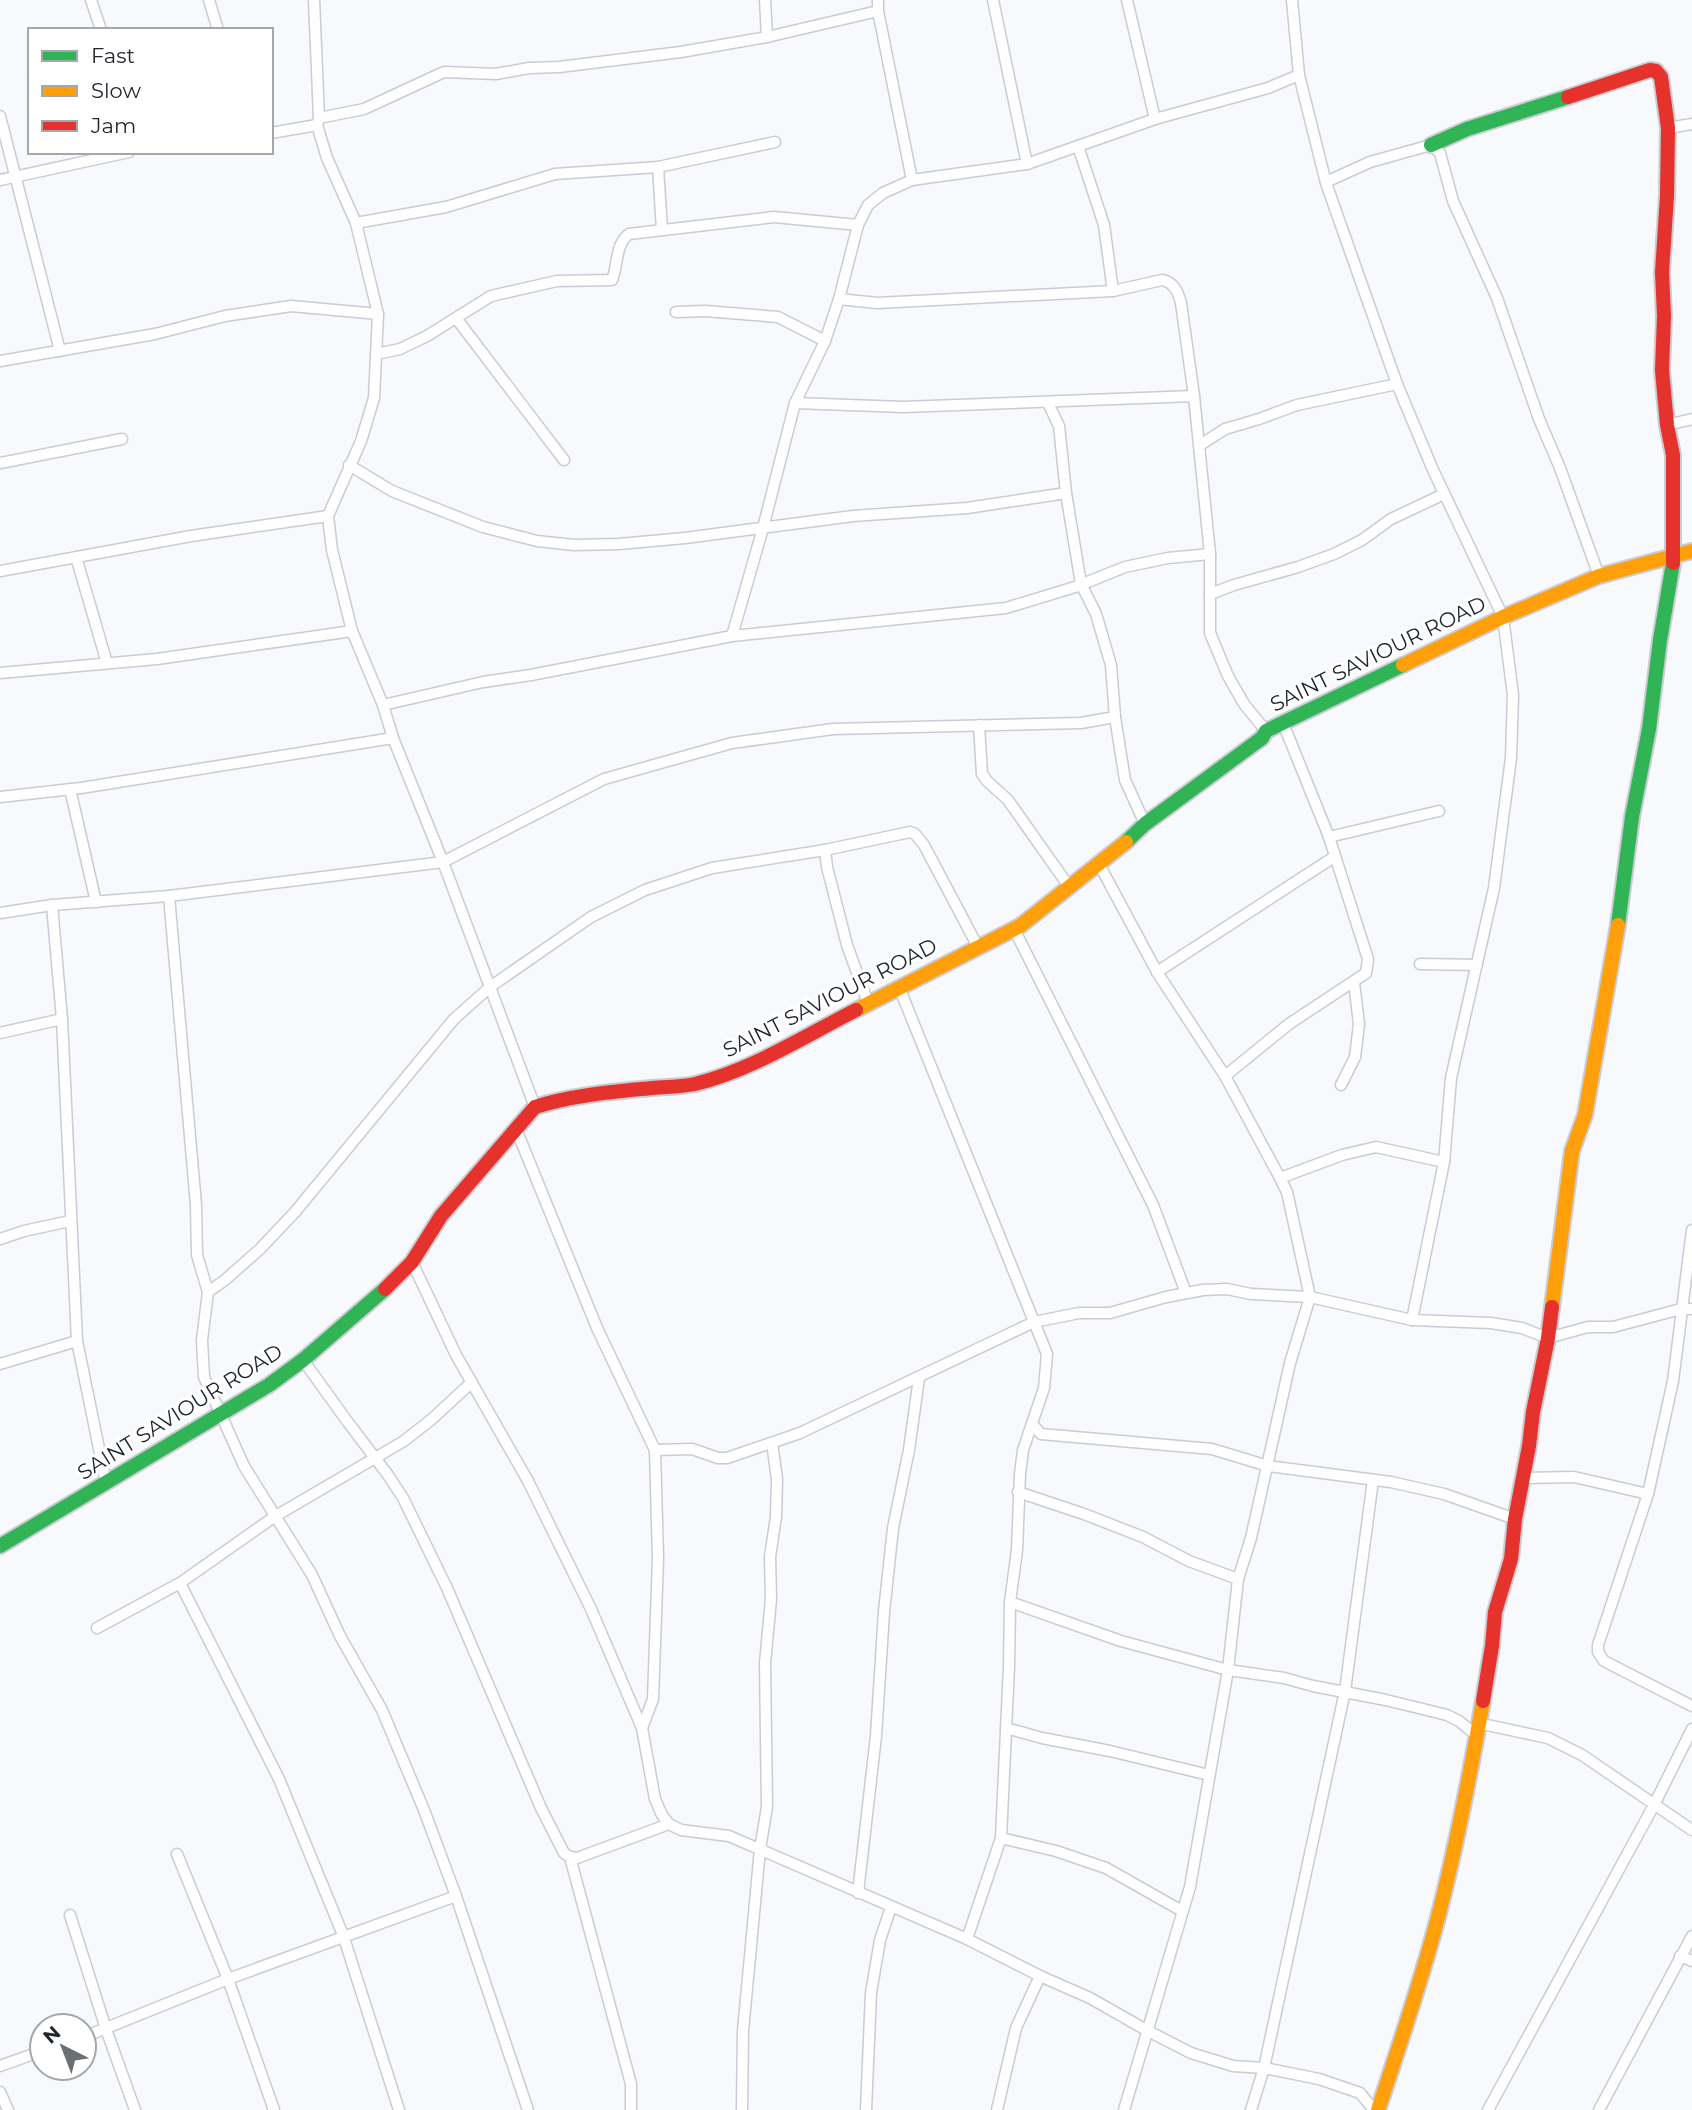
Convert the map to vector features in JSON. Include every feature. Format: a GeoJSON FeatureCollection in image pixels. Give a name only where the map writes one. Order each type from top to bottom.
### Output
{"type":"FeatureCollection","features":[{"type":"Feature","properties":{"kind":"street"},"geometry":{"type":"LineString","coordinates":[[91,0],[100,28]]}},
{"type":"Feature","properties":{"kind":"street"},"geometry":{"type":"LineString","coordinates":[[209,0],[217,28]]}},
{"type":"Feature","properties":{"kind":"street"},"geometry":{"type":"LineString","coordinates":[[314,0],[318,121],[327,158],[356,223],[378,314],[374,398],[361,441],[328,516],[332,550],[352,631],[383,705],[393,738],[536,1107]]}},
{"type":"Feature","properties":{"kind":"street"},"geometry":{"type":"LineString","coordinates":[[765,0],[767,37]]}},
{"type":"Feature","properties":{"kind":"street"},"geometry":{"type":"LineString","coordinates":[[993,0],[1027,164]]}},
{"type":"Feature","properties":{"kind":"street"},"geometry":{"type":"LineString","coordinates":[[1127,0],[1155,119]]}},
{"type":"Feature","properties":{"kind":"street"},"geometry":{"type":"LineString","coordinates":[[1292,0],[1299,75],[1326,182],[1397,384],[1444,494],[1503,617],[1513,695],[1511,758],[1494,888],[1451,1078],[1444,1162],[1412,1321]]}},
{"type":"Feature","properties":{"kind":"street"},"geometry":{"type":"LineString","coordinates":[[273,132],[364,109],[444,72],[496,74],[681,52],[767,37],[878,5],[912,180]]}},
{"type":"Feature","properties":{"kind":"street"},"geometry":{"type":"LineString","coordinates":[[412,1262],[456,1355],[534,1492],[592,1609],[642,1728],[655,1798],[669,1824],[681,1830],[729,1836],[967,1939],[1090,1998],[1191,2053],[1233,2066],[1264,2068],[1319,2079],[1360,2093],[1376,2110],[1415,1997],[1437,1920],[1470,1775],[1492,1646],[1495,1612],[1511,1559],[1515,1519],[1548,1338],[1572,1151],[1585,1115],[1621,909],[1632,817],[1649,729],[1674,556],[1673,455],[1667,425],[1662,370],[1662,272],[1668,128],[1661,77],[1656,71],[1650,70],[1467,129],[1431,145],[1370,162],[1326,182]]}},
{"type":"Feature","properties":{"kind":"street"},"geometry":{"type":"LineString","coordinates":[[732,636],[795,403],[825,341],[858,225],[868,205],[883,193],[912,180],[1027,164],[1155,119],[1268,88],[1299,75]]}},
{"type":"Feature","properties":{"kind":"street"},"geometry":{"type":"LineString","coordinates":[[0,116],[60,351]]}},
{"type":"Feature","properties":{"kind":"street"},"geometry":{"type":"LineString","coordinates":[[1668,128],[1692,124]]}},
{"type":"Feature","properties":{"kind":"street"},"geometry":{"type":"LineString","coordinates":[[356,223],[446,207],[555,174],[658,167],[775,142]]}},
{"type":"Feature","properties":{"kind":"street"},"geometry":{"type":"LineString","coordinates":[[1431,145],[1440,152],[1453,201],[1497,298],[1539,419],[1560,468],[1599,576]]}},
{"type":"Feature","properties":{"kind":"street"},"geometry":{"type":"LineString","coordinates":[[1078,146],[1104,225],[1113,291]]}},
{"type":"Feature","properties":{"kind":"street"},"geometry":{"type":"LineString","coordinates":[[0,180],[119,154]]}},
{"type":"Feature","properties":{"kind":"street"},"geometry":{"type":"LineString","coordinates":[[658,167],[662,230]]}},
{"type":"Feature","properties":{"kind":"street"},"geometry":{"type":"LineString","coordinates":[[376,354],[400,349],[427,336],[491,296],[558,281],[611,280],[626,235],[774,217],[858,225]]}},
{"type":"Feature","properties":{"kind":"street"},"geometry":{"type":"LineString","coordinates":[[839,299],[877,303],[1113,291],[1162,280],[1172,284],[1181,303],[1200,445],[1201,479],[1210,554],[1210,633],[1228,676],[1266,731]]}},
{"type":"Feature","properties":{"kind":"street"},"geometry":{"type":"LineString","coordinates":[[0,361],[155,334],[225,316],[291,306],[378,314]]}},
{"type":"Feature","properties":{"kind":"street"},"geometry":{"type":"LineString","coordinates":[[676,313],[705,311],[778,317],[825,341]]}},
{"type":"Feature","properties":{"kind":"street"},"geometry":{"type":"LineString","coordinates":[[456,318],[564,460]]}},
{"type":"Feature","properties":{"kind":"street"},"geometry":{"type":"LineString","coordinates":[[1200,445],[1224,429],[1297,405],[1397,384]]}},
{"type":"Feature","properties":{"kind":"street"},"geometry":{"type":"LineString","coordinates":[[795,403],[903,407],[1194,397]]}},
{"type":"Feature","properties":{"kind":"street"},"geometry":{"type":"LineString","coordinates":[[1048,402],[1059,426],[1066,493],[1081,584],[1096,614],[1111,665],[1115,717],[1125,780],[1145,824]]}},
{"type":"Feature","properties":{"kind":"street"},"geometry":{"type":"LineString","coordinates":[[1667,425],[1692,419]]}},
{"type":"Feature","properties":{"kind":"street"},"geometry":{"type":"LineString","coordinates":[[0,464],[122,439]]}},
{"type":"Feature","properties":{"kind":"street"},"geometry":{"type":"LineString","coordinates":[[349,465],[392,491],[483,527],[537,541],[574,545],[619,544],[853,516],[967,508],[1066,493]]}},
{"type":"Feature","properties":{"kind":"street"},"geometry":{"type":"LineString","coordinates":[[1210,594],[1334,554],[1362,540],[1391,519],[1444,494]]}},
{"type":"Feature","properties":{"kind":"street"},"geometry":{"type":"LineString","coordinates":[[0,571],[191,536],[328,516]]}},
{"type":"Feature","properties":{"kind":"street","name":"SAINT SAVIOUR ROAD"},"geometry":{"type":"LineString","coordinates":[[0,1546],[269,1385],[303,1360],[377,1297],[412,1262],[441,1216],[536,1107],[557,1100],[693,1084],[758,1060],[1014,929],[1070,888],[1145,824],[1262,738],[1266,731],[1503,617],[1599,576],[1692,551]]}},
{"type":"Feature","properties":{"kind":"street"},"geometry":{"type":"LineString","coordinates":[[383,705],[483,682],[732,636],[1006,608],[1125,567],[1168,558],[1210,554]]}},
{"type":"Feature","properties":{"kind":"street"},"geometry":{"type":"LineString","coordinates":[[76,557],[107,663]]}},
{"type":"Feature","properties":{"kind":"street"},"geometry":{"type":"LineString","coordinates":[[0,673],[157,659],[352,631]]}},
{"type":"Feature","properties":{"kind":"street"},"geometry":{"type":"LineString","coordinates":[[0,913],[52,905],[169,896],[443,862],[604,779],[732,743],[833,729],[1081,723],[1115,717]]}},
{"type":"Feature","properties":{"kind":"street"},"geometry":{"type":"LineString","coordinates":[[1225,1076],[1289,1024],[1366,973],[1368,959],[1329,837],[1283,723]]}},
{"type":"Feature","properties":{"kind":"street"},"geometry":{"type":"LineString","coordinates":[[979,725],[982,774],[1008,800],[1070,888]]}},
{"type":"Feature","properties":{"kind":"street"},"geometry":{"type":"LineString","coordinates":[[0,797],[70,789],[393,738]]}},
{"type":"Feature","properties":{"kind":"street"},"geometry":{"type":"LineString","coordinates":[[70,789],[96,902]]}},
{"type":"Feature","properties":{"kind":"street"},"geometry":{"type":"LineString","coordinates":[[1329,837],[1439,811]]}},
{"type":"Feature","properties":{"kind":"street"},"geometry":{"type":"LineString","coordinates":[[208,1292],[260,1249],[295,1212],[454,1019],[490,987],[591,917],[645,890],[712,868],[825,850],[910,832],[924,845],[978,947]]}},
{"type":"Feature","properties":{"kind":"street"},"geometry":{"type":"LineString","coordinates":[[825,850],[847,945],[868,1003]]}},
{"type":"Feature","properties":{"kind":"street"},"geometry":{"type":"LineString","coordinates":[[1157,972],[1334,857]]}},
{"type":"Feature","properties":{"kind":"street"},"geometry":{"type":"LineString","coordinates":[[1099,864],[1157,972],[1225,1076],[1287,1192],[1310,1297],[1290,1363],[1251,1538],[1238,1578],[1228,1670],[1190,1887],[1124,2110]]}},
{"type":"Feature","properties":{"kind":"street"},"geometry":{"type":"LineString","coordinates":[[169,896],[196,1205],[197,1255],[208,1292],[202,1340],[204,1377],[244,1466],[312,1575],[340,1636],[382,1710],[456,1896],[527,2110]]}},
{"type":"Feature","properties":{"kind":"street"},"geometry":{"type":"LineString","coordinates":[[52,905],[62,1019],[77,1341],[106,1483]]}},
{"type":"Feature","properties":{"kind":"street"},"geometry":{"type":"LineString","coordinates":[[1014,929],[1153,1205],[1186,1293]]}},
{"type":"Feature","properties":{"kind":"street"},"geometry":{"type":"LineString","coordinates":[[1420,964],[1476,965]]}},
{"type":"Feature","properties":{"kind":"street"},"geometry":{"type":"LineString","coordinates":[[1341,1086],[1355,1058],[1359,1024],[1354,983]]}},
{"type":"Feature","properties":{"kind":"street"},"geometry":{"type":"LineString","coordinates":[[899,987],[1047,1354],[1044,1388],[1023,1450],[1018,1492],[1017,1550],[1010,1602],[1000,1838],[967,1939]]}},
{"type":"Feature","properties":{"kind":"street"},"geometry":{"type":"LineString","coordinates":[[0,1033],[62,1019]]}},
{"type":"Feature","properties":{"kind":"street"},"geometry":{"type":"LineString","coordinates":[[516,1129],[597,1328],[655,1450],[658,1559],[653,1699],[642,1728]]}},
{"type":"Feature","properties":{"kind":"street"},"geometry":{"type":"LineString","coordinates":[[1280,1178],[1342,1155],[1376,1147],[1444,1162]]}},
{"type":"Feature","properties":{"kind":"street"},"geometry":{"type":"LineString","coordinates":[[0,1239],[71,1221]]}},
{"type":"Feature","properties":{"kind":"street"},"geometry":{"type":"LineString","coordinates":[[1692,1230],[1686,1309],[1648,1494],[1602,1630],[1598,1651],[1604,1661],[1692,1706]]}},
{"type":"Feature","properties":{"kind":"street"},"geometry":{"type":"LineString","coordinates":[[655,1450],[692,1449],[718,1458],[727,1458],[800,1433],[1034,1322],[1079,1313],[1110,1313],[1186,1293],[1227,1289],[1251,1294],[1310,1297],[1412,1321],[1491,1323],[1522,1328],[1548,1338],[1588,1327],[1613,1327],[1686,1309]]}},
{"type":"Feature","properties":{"kind":"street"},"geometry":{"type":"LineString","coordinates":[[0,1364],[77,1341]]}},
{"type":"Feature","properties":{"kind":"street"},"geometry":{"type":"LineString","coordinates":[[303,1360],[403,1498],[424,1539],[541,1808],[564,1853],[577,1858],[669,1824]]}},
{"type":"Feature","properties":{"kind":"street"},"geometry":{"type":"LineString","coordinates":[[858,1893],[876,1736],[884,1612],[893,1528],[909,1450],[919,1378]]}},
{"type":"Feature","properties":{"kind":"street"},"geometry":{"type":"LineString","coordinates":[[97,1628],[180,1583],[274,1517],[376,1459],[423,1426],[471,1382]]}},
{"type":"Feature","properties":{"kind":"street"},"geometry":{"type":"LineString","coordinates":[[1032,1424],[1041,1434],[1212,1450],[1268,1466],[1373,1480],[1444,1494],[1515,1519]]}},
{"type":"Feature","properties":{"kind":"street"},"geometry":{"type":"LineString","coordinates":[[741,2110],[743,2031],[760,1849],[767,1807],[765,1663],[777,1479],[772,1443]]}},
{"type":"Feature","properties":{"kind":"street"},"geometry":{"type":"LineString","coordinates":[[1523,1478],[1574,1477],[1648,1494]]}},
{"type":"Feature","properties":{"kind":"street"},"geometry":{"type":"LineString","coordinates":[[1251,2110],[1264,2068],[1345,1691],[1373,1480]]}},
{"type":"Feature","properties":{"kind":"street"},"geometry":{"type":"LineString","coordinates":[[1018,1492],[1143,1537],[1189,1561],[1238,1578]]}},
{"type":"Feature","properties":{"kind":"street"},"geometry":{"type":"LineString","coordinates":[[180,1583],[279,1779],[343,1936],[399,2110]]}},
{"type":"Feature","properties":{"kind":"street"},"geometry":{"type":"LineString","coordinates":[[1010,1602],[1121,1641],[1228,1670],[1284,1678],[1447,1715],[1477,1729],[1548,1738],[1582,1755],[1692,1830]]}},
{"type":"Feature","properties":{"kind":"street"},"geometry":{"type":"LineString","coordinates":[[1006,1728],[1209,1775]]}},
{"type":"Feature","properties":{"kind":"street"},"geometry":{"type":"LineString","coordinates":[[1488,2110],[1654,1805],[1692,1729]]}},
{"type":"Feature","properties":{"kind":"street"},"geometry":{"type":"LineString","coordinates":[[1000,1838],[1056,1851],[1106,1868],[1182,1911]]}},
{"type":"Feature","properties":{"kind":"street"},"geometry":{"type":"LineString","coordinates":[[177,1854],[228,1979],[274,2110]]}},
{"type":"Feature","properties":{"kind":"street"},"geometry":{"type":"LineString","coordinates":[[570,1857],[631,2084],[631,2110]]}},
{"type":"Feature","properties":{"kind":"street"},"geometry":{"type":"LineString","coordinates":[[98,2032],[228,1979],[456,1896]]}},
{"type":"Feature","properties":{"kind":"street"},"geometry":{"type":"LineString","coordinates":[[866,2110],[871,1993],[880,1940],[891,1907]]}},
{"type":"Feature","properties":{"kind":"street"},"geometry":{"type":"LineString","coordinates":[[70,1915],[135,2110]]}},
{"type":"Feature","properties":{"kind":"street"},"geometry":{"type":"LineString","coordinates":[[1599,2110],[1692,1936]]}},
{"type":"Feature","properties":{"kind":"street"},"geometry":{"type":"LineString","coordinates":[[1680,1956],[1692,1961]]}},
{"type":"Feature","properties":{"kind":"street"},"geometry":{"type":"LineString","coordinates":[[997,2110],[1016,2028],[1040,1976]]}},
{"type":"Feature","properties":{"kind":"street"},"geometry":{"type":"LineString","coordinates":[[0,2066],[28,2056]]}},
{"type":"Feature","properties":{"kind":"street"},"geometry":{"type":"LineString","coordinates":[[0,2092],[8,2110]]}},
{"type":"Feature","properties":{"kind":"traffic: fast"},"geometry":{"type":"LineString","coordinates":[[1431,145],[1467,129],[1568,97]]}},
{"type":"Feature","properties":{"kind":"traffic: fast"},"geometry":{"type":"LineString","coordinates":[[1618,925],[1632,817],[1649,729],[1673,563]]}},
{"type":"Feature","properties":{"kind":"traffic: fast"},"geometry":{"type":"LineString","coordinates":[[1126,842],[1145,824],[1262,738],[1266,731],[1403,665]]}},
{"type":"Feature","properties":{"kind":"traffic: fast"},"geometry":{"type":"LineString","coordinates":[[0,1546],[269,1385],[303,1360],[385,1289]]}},
{"type":"Feature","properties":{"kind":"traffic: slow"},"geometry":{"type":"LineString","coordinates":[[1403,665],[1503,617],[1599,576],[1692,551]]}},
{"type":"Feature","properties":{"kind":"traffic: slow"},"geometry":{"type":"LineString","coordinates":[[856,1010],[1020,926],[1126,842]]}},
{"type":"Feature","properties":{"kind":"traffic: slow"},"geometry":{"type":"LineString","coordinates":[[1552,1307],[1572,1151],[1585,1115],[1618,925]]}},
{"type":"Feature","properties":{"kind":"traffic: slow"},"geometry":{"type":"LineString","coordinates":[[1378,2110],[1437,1921],[1462,1812],[1483,1701]]}},
{"type":"Feature","properties":{"kind":"traffic: jam"},"geometry":{"type":"LineString","coordinates":[[1568,97],[1650,70],[1656,71],[1661,77],[1668,128],[1662,272],[1662,370],[1667,425],[1673,455],[1673,563]]}},
{"type":"Feature","properties":{"kind":"traffic: jam"},"geometry":{"type":"LineString","coordinates":[[385,1289],[412,1262],[441,1216],[535,1107],[578,1097],[684,1086],[716,1078],[778,1052],[856,1010]]}},
{"type":"Feature","properties":{"kind":"traffic: jam"},"geometry":{"type":"LineString","coordinates":[[1483,1701],[1495,1612],[1511,1559],[1515,1519],[1552,1307]]}}]}
